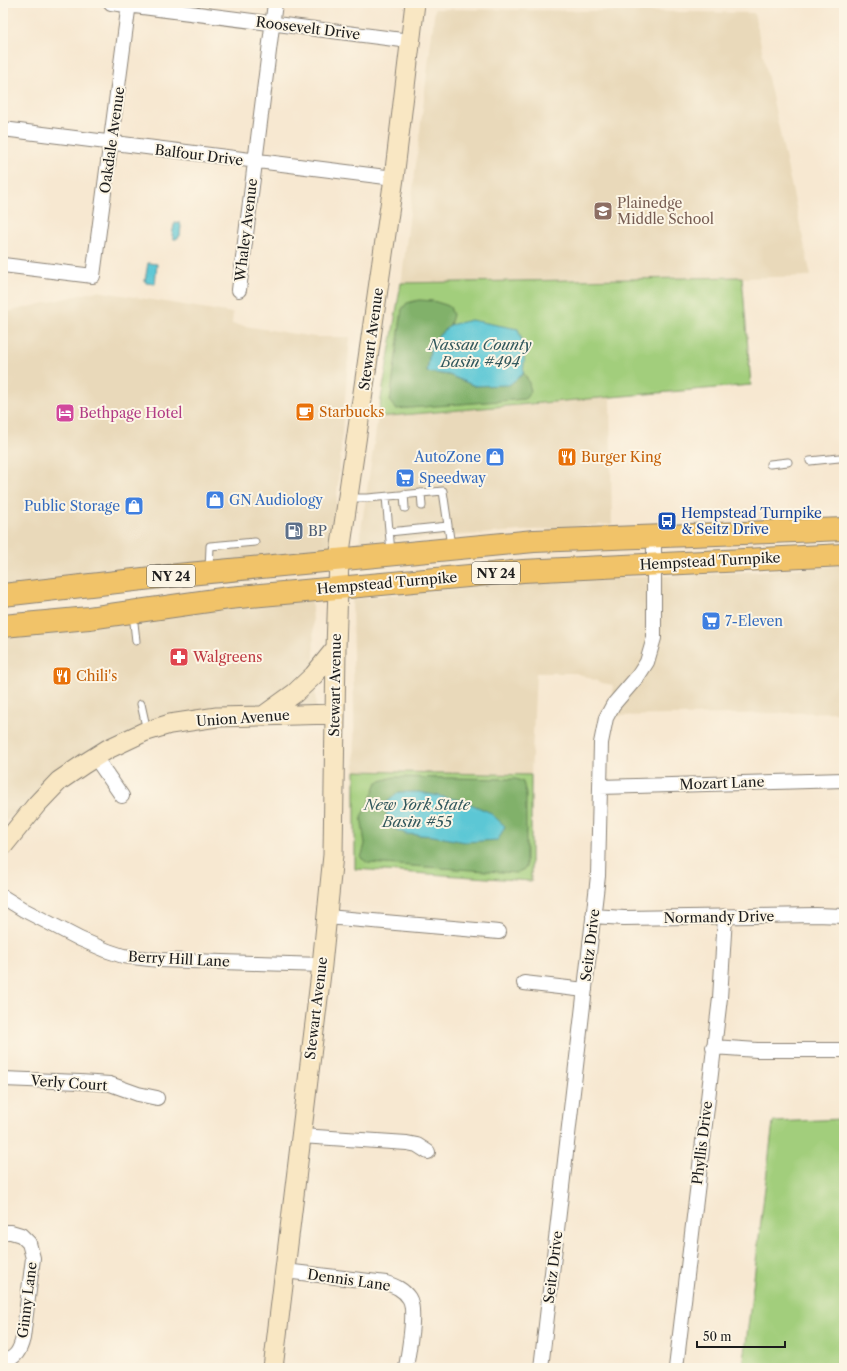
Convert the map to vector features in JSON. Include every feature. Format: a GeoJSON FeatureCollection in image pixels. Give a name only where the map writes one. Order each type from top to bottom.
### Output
{"type":"FeatureCollection","features":[{"type":"Feature","properties":{"kind":"main road","name":"Stewart Avenue"},"geometry":{"type":"LineString","coordinates":[[273,1368],[334,855],[336,648],[339,559],[394,178],[415,3]]}},
{"type":"Feature","properties":{"kind":"main road","name":"Hempstead Turnpike"},"geometry":{"type":"LineString","coordinates":[[3,595],[209,572],[534,541],[844,529]]}},
{"type":"Feature","properties":{"kind":"main road","name":"Hempstead Turnpike"},"geometry":{"type":"LineString","coordinates":[[3,626],[89,618],[229,598],[522,571],[844,555]]}},
{"type":"Feature","properties":{"kind":"main road"},"geometry":{"type":"LineString","coordinates":[[263,716],[295,693],[314,675],[336,648]]}},
{"type":"Feature","properties":{"kind":"main road","name":"Union Avenue"},"geometry":{"type":"LineString","coordinates":[[3,846],[37,804],[59,781],[108,749],[147,732],[170,724],[217,717],[335,714]]}},
{"type":"Feature","properties":{"kind":"street","name":"Roosevelt Drive"},"geometry":{"type":"LineString","coordinates":[[111,3],[129,4],[410,42]]}},
{"type":"Feature","properties":{"kind":"street","name":"Whaley Avenue"},"geometry":{"type":"LineString","coordinates":[[239,290],[275,3]]}},
{"type":"Feature","properties":{"kind":"street","name":"Oakdale Avenue"},"geometry":{"type":"LineString","coordinates":[[3,265],[93,276],[112,144],[129,4]]}},
{"type":"Feature","properties":{"kind":"street","name":"Balfour Drive"},"geometry":{"type":"LineString","coordinates":[[3,129],[255,162],[394,178]]}},
{"type":"Feature","properties":{"kind":"street","name":"Seitz Drive"},"geometry":{"type":"LineString","coordinates":[[541,1368],[598,876],[601,744],[606,718],[613,705],[638,676],[647,662],[654,638],[654,536]]}},
{"type":"Feature","properties":{"kind":"street"},"geometry":{"type":"LineString","coordinates":[[95,757],[122,796]]}},
{"type":"Feature","properties":{"kind":"street","name":"Mozart Lane"},"geometry":{"type":"LineString","coordinates":[[600,787],[844,780]]}},
{"type":"Feature","properties":{"kind":"street","name":"Berry Hill Lane"},"geometry":{"type":"LineString","coordinates":[[3,896],[24,910],[80,939],[123,956],[159,960],[322,965]]}},
{"type":"Feature","properties":{"kind":"street","name":"Normandy Drive"},"geometry":{"type":"LineString","coordinates":[[593,916],[624,918],[816,915],[844,916]]}},
{"type":"Feature","properties":{"kind":"street"},"geometry":{"type":"LineString","coordinates":[[327,917],[499,932]]}},
{"type":"Feature","properties":{"kind":"street","name":"Phyllis Drive"},"geometry":{"type":"LineString","coordinates":[[676,1368],[720,998],[725,917]]}},
{"type":"Feature","properties":{"kind":"street"},"geometry":{"type":"LineString","coordinates":[[524,983],[585,990]]}},
{"type":"Feature","properties":{"kind":"street"},"geometry":{"type":"LineString","coordinates":[[713,1047],[757,1050],[844,1050]]}},
{"type":"Feature","properties":{"kind":"street","name":"Verly Court"},"geometry":{"type":"LineString","coordinates":[[3,1079],[110,1084],[138,1094],[157,1098]]}},
{"type":"Feature","properties":{"kind":"street"},"geometry":{"type":"LineString","coordinates":[[301,1136],[417,1145],[428,1152]]}},
{"type":"Feature","properties":{"kind":"street","name":"Ginny Lane"},"geometry":{"type":"LineString","coordinates":[[3,1232],[11,1232],[26,1240],[29,1243],[34,1258],[20,1351],[8,1360]]}},
{"type":"Feature","properties":{"kind":"street","name":"Dennis Lane"},"geometry":{"type":"LineString","coordinates":[[285,1271],[386,1283],[400,1288],[412,1304],[412,1319],[406,1368]]}},
{"type":"Feature","properties":{"kind":"lane"},"geometry":{"type":"LineString","coordinates":[[810,461],[839,458]]}},
{"type":"Feature","properties":{"kind":"lane"},"geometry":{"type":"LineString","coordinates":[[770,464],[788,462]]}},
{"type":"Feature","properties":{"kind":"lane"},"geometry":{"type":"LineString","coordinates":[[348,498],[386,497],[443,490],[451,548]]}},
{"type":"Feature","properties":{"kind":"lane"},"geometry":{"type":"LineString","coordinates":[[421,493],[422,506]]}},
{"type":"Feature","properties":{"kind":"lane"},"geometry":{"type":"LineString","coordinates":[[404,494],[405,508]]}},
{"type":"Feature","properties":{"kind":"lane"},"geometry":{"type":"LineString","coordinates":[[386,497],[392,554]]}},
{"type":"Feature","properties":{"kind":"lane"},"geometry":{"type":"LineString","coordinates":[[389,532],[407,527],[424,525],[448,526]]}},
{"type":"Feature","properties":{"kind":"lane"},"geometry":{"type":"LineString","coordinates":[[209,572],[210,546],[255,542]]}},
{"type":"Feature","properties":{"kind":"lane"},"geometry":{"type":"LineString","coordinates":[[133,612],[136,641]]}},
{"type":"Feature","properties":{"kind":"lane"},"geometry":{"type":"LineString","coordinates":[[141,704],[147,732]]}},
{"type":"Feature","properties":{"kind":"shaded area","name":"Plainedge Middle School"},"geometry":{"type":"Polygon","coordinates":[[[435,9],[754,13],[811,276],[742,278],[751,385],[603,398],[610,398],[612,524],[359,543],[378,417],[538,404],[400,294],[435,9]]]}},
{"type":"Feature","properties":{"kind":"shaded area"},"geometry":{"type":"Polygon","coordinates":[[[97,291],[233,313],[232,324],[315,337],[350,337],[332,555],[3,590],[3,313],[97,291]]]}},
{"type":"Feature","properties":{"kind":"shaded area"},"geometry":{"type":"Polygon","coordinates":[[[844,565],[844,712],[614,716],[613,685],[602,683],[576,673],[536,673],[531,775],[355,771],[352,599],[494,584],[576,578],[731,573],[844,565]]]}},
{"type":"Feature","properties":{"kind":"shaded area"},"geometry":{"type":"Polygon","coordinates":[[[312,596],[316,711],[159,722],[67,770],[3,823],[3,630],[312,596]]]}},
{"type":"Feature","properties":{"kind":"green space"},"geometry":{"type":"Polygon","coordinates":[[[742,277],[751,385],[378,417],[401,283],[742,277]]]}},
{"type":"Feature","properties":{"kind":"green space"},"geometry":{"type":"Polygon","coordinates":[[[419,300],[433,301],[446,305],[450,307],[453,315],[450,325],[431,343],[427,372],[449,375],[475,386],[522,374],[523,372],[528,380],[531,391],[525,399],[396,409],[390,402],[402,309],[407,303],[419,300]]]}},
{"type":"Feature","properties":{"kind":"green space"},"geometry":{"type":"Polygon","coordinates":[[[355,771],[531,775],[531,881],[355,869],[355,771]]]}},
{"type":"Feature","properties":{"kind":"green space"},"geometry":{"type":"Polygon","coordinates":[[[394,777],[516,779],[523,782],[526,793],[526,868],[516,873],[368,863],[361,858],[365,844],[361,816],[368,805],[377,782],[394,777]]]}},
{"type":"Feature","properties":{"kind":"green space"},"geometry":{"type":"Polygon","coordinates":[[[842,1119],[844,1124],[844,1368],[743,1368],[773,1122],[842,1119]]]}},
{"type":"Feature","properties":{"kind":"water"},"geometry":{"type":"Polygon","coordinates":[[[176,222],[180,223],[181,226],[180,236],[174,239],[172,235],[176,222]]]}},
{"type":"Feature","properties":{"kind":"water"},"geometry":{"type":"Polygon","coordinates":[[[148,263],[157,264],[155,284],[146,283],[145,281],[148,263]]]}},
{"type":"Feature","properties":{"kind":"water","name":"Nassau County Basin #494"},"geometry":{"type":"Polygon","coordinates":[[[471,320],[518,329],[524,352],[523,374],[509,385],[475,386],[449,375],[427,372],[431,343],[450,325],[471,320]]]}},
{"type":"Feature","properties":{"kind":"water","name":"New York State Basin #55"},"geometry":{"type":"Polygon","coordinates":[[[399,792],[419,792],[464,801],[489,812],[505,826],[498,840],[465,842],[433,836],[406,834],[388,826],[385,804],[399,792]]]}},
{"type":"Feature","properties":{"kind":"place","name":"Plainedge Middle School"},"geometry":{"type":"Point","coordinates":[603,211]}},
{"type":"Feature","properties":{"kind":"place","name":"Starbucks"},"geometry":{"type":"Point","coordinates":[305,412]}},
{"type":"Feature","properties":{"kind":"place","name":"Bethpage Hotel"},"geometry":{"type":"Point","coordinates":[65,413]}},
{"type":"Feature","properties":{"kind":"place","name":"AutoZone"},"geometry":{"type":"Point","coordinates":[495,457]}},
{"type":"Feature","properties":{"kind":"place","name":"Burger King"},"geometry":{"type":"Point","coordinates":[567,457]}},
{"type":"Feature","properties":{"kind":"place","name":"Speedway"},"geometry":{"type":"Point","coordinates":[405,478]}},
{"type":"Feature","properties":{"kind":"place","name":"GN Audiology"},"geometry":{"type":"Point","coordinates":[215,500]}},
{"type":"Feature","properties":{"kind":"place","name":"Public Storage"},"geometry":{"type":"Point","coordinates":[134,506]}},
{"type":"Feature","properties":{"kind":"place","name":"Hempstead Turnpike & Seitz Drive"},"geometry":{"type":"Point","coordinates":[667,521]}},
{"type":"Feature","properties":{"kind":"place","name":"BP"},"geometry":{"type":"Point","coordinates":[294,531]}},
{"type":"Feature","properties":{"kind":"place","name":"7-Eleven"},"geometry":{"type":"Point","coordinates":[711,621]}},
{"type":"Feature","properties":{"kind":"place","name":"Walgreens"},"geometry":{"type":"Point","coordinates":[179,657]}},
{"type":"Feature","properties":{"kind":"place","name":"Chili's"},"geometry":{"type":"Point","coordinates":[62,676]}}]}
